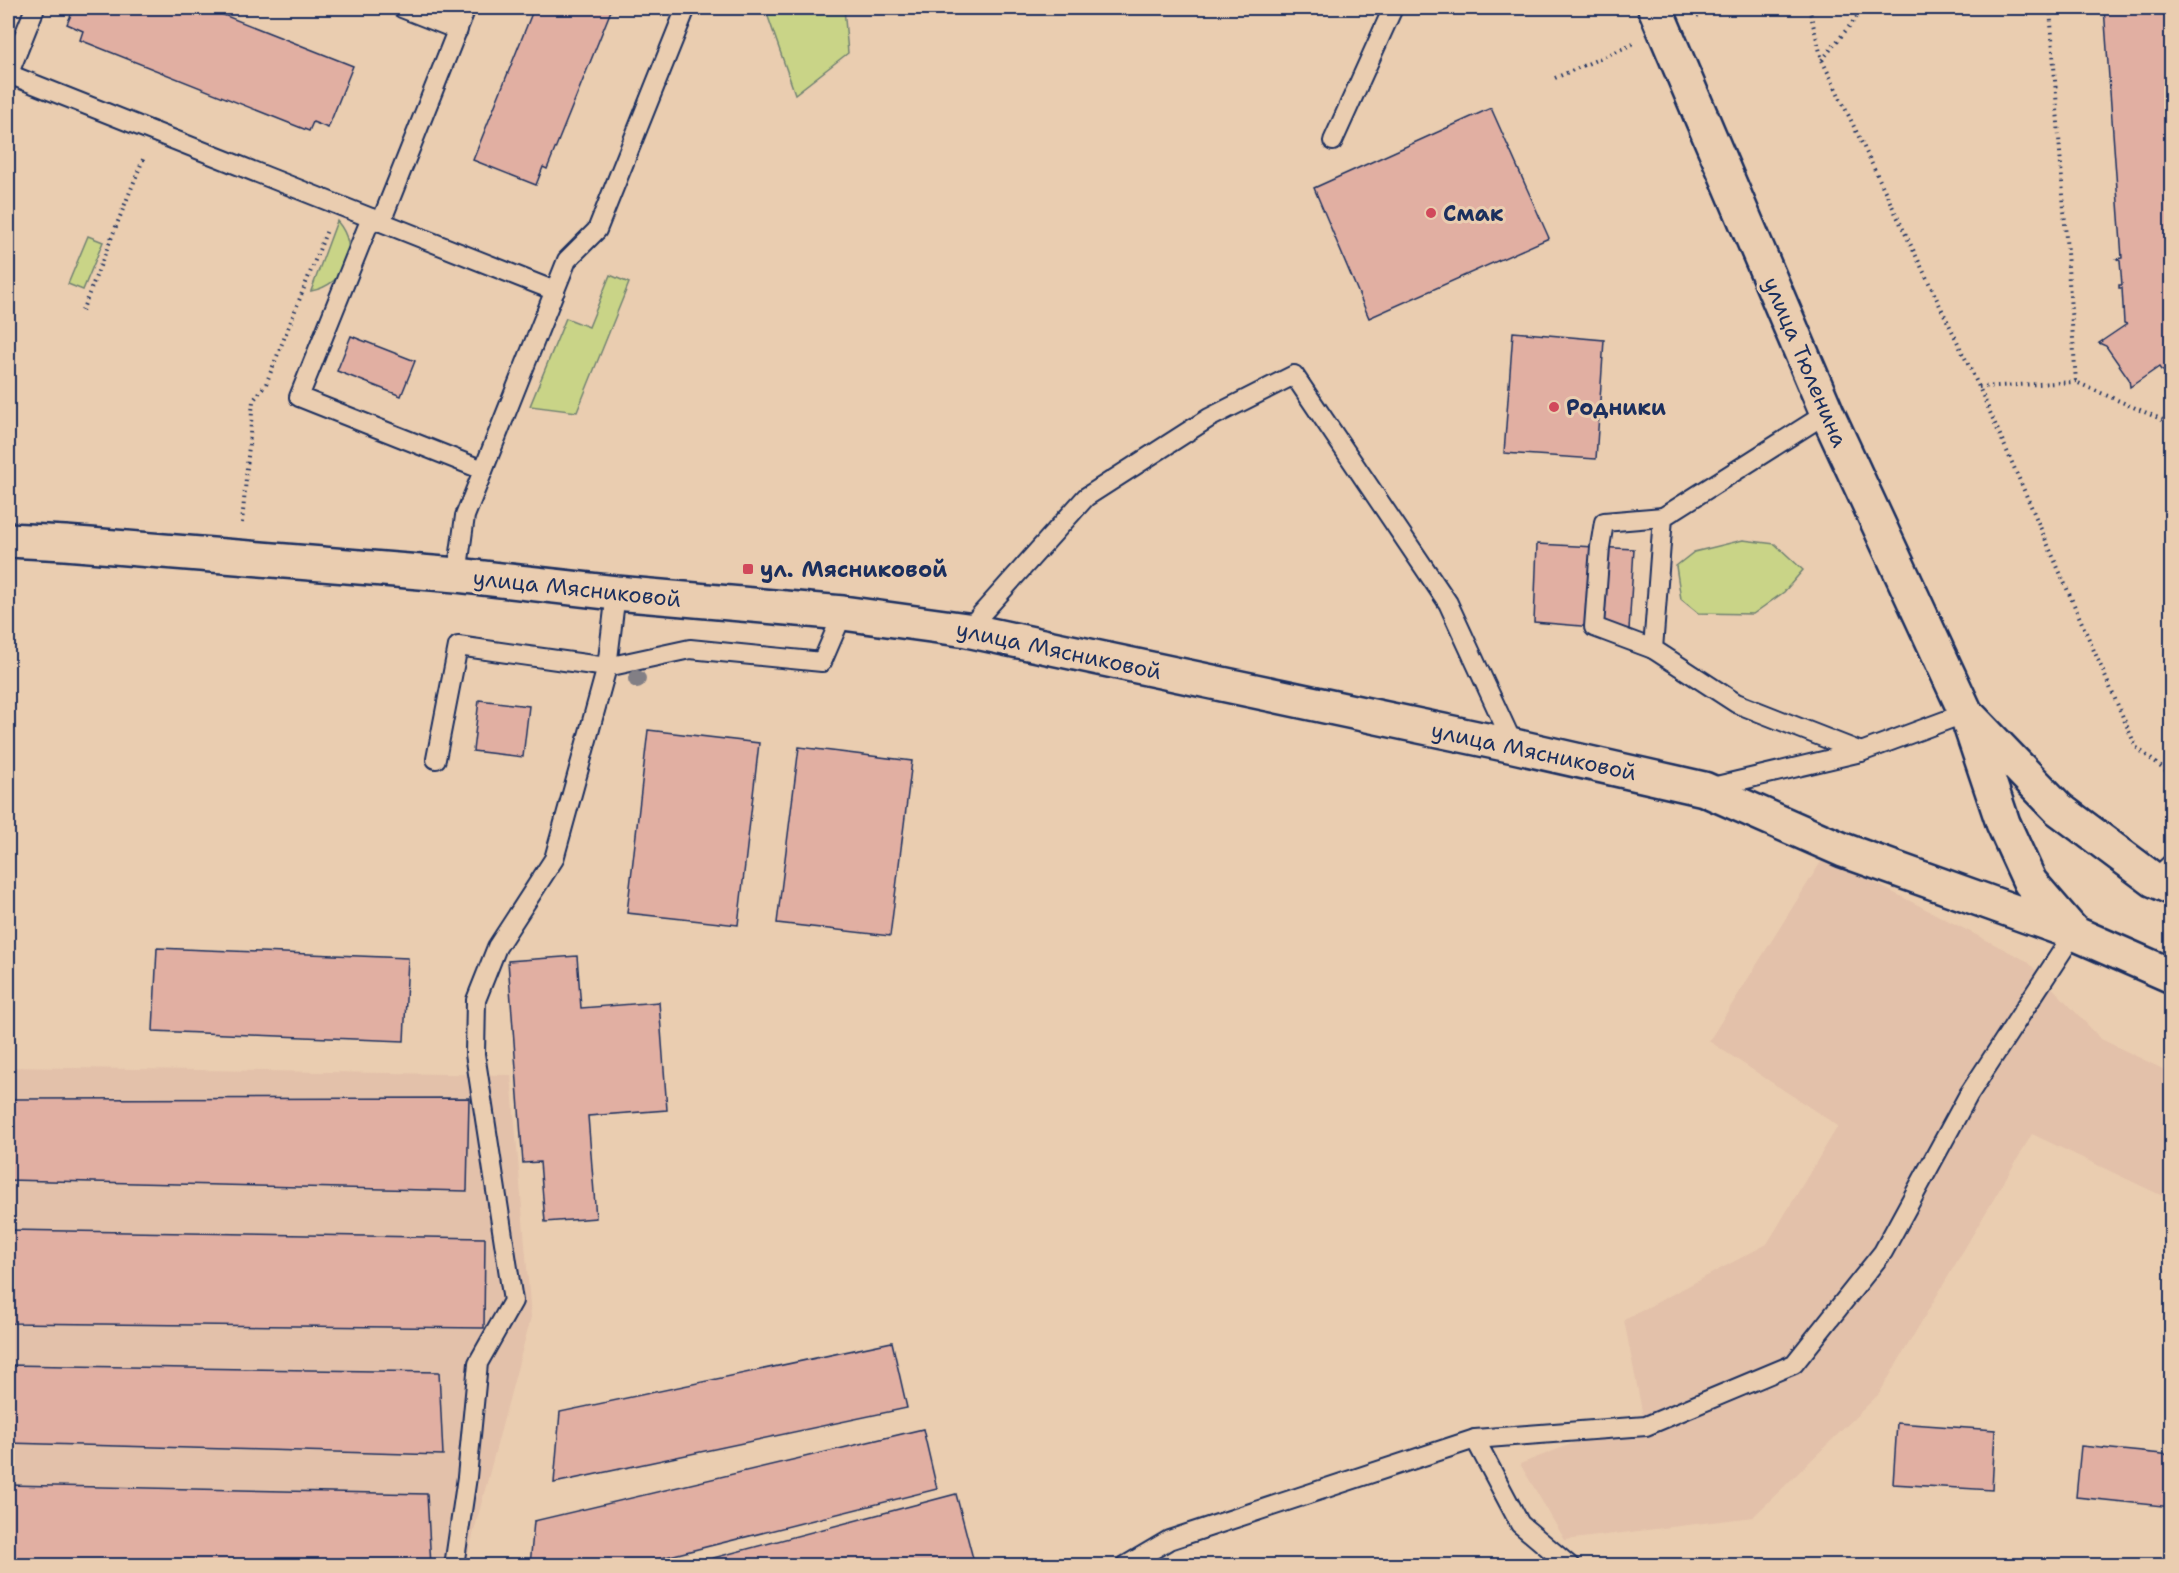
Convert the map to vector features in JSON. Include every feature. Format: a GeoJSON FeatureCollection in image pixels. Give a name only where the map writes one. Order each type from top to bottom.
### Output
{"type":"FeatureCollection","features":[{"type":"Feature","properties":{"kind":"street","name":"улица Тюленина"},"geometry":{"type":"LineString","coordinates":[[1655,8],[1827,413],[1966,713]]}},
{"type":"Feature","properties":{"kind":"street","name":"улица Мясниковой"},"geometry":{"type":"LineString","coordinates":[[8,540],[457,575],[616,593],[843,613],[967,630],[1514,746],[1704,789],[1843,850],[2074,933],[2172,976]]}},
{"type":"Feature","properties":{"kind":"street"},"geometry":{"type":"LineString","coordinates":[[1966,713],[2058,809],[2166,877]]}},
{"type":"Feature","properties":{"kind":"street","name":"улица Мясниковой"},"geometry":{"type":"LineString","coordinates":[[1966,713],[2003,823],[2030,882],[2074,933]]}},
{"type":"Feature","properties":{"kind":"lane"},"geometry":{"type":"LineString","coordinates":[[35,8],[11,68],[12,73],[16,76],[555,291]]}},
{"type":"Feature","properties":{"kind":"lane"},"geometry":{"type":"LineString","coordinates":[[402,8],[458,30]]}},
{"type":"Feature","properties":{"kind":"lane"},"geometry":{"type":"LineString","coordinates":[[466,8],[299,397],[483,470]]}},
{"type":"Feature","properties":{"kind":"lane"},"geometry":{"type":"LineString","coordinates":[[457,575],[463,524],[555,291],[569,257],[597,230],[686,8]]}},
{"type":"Feature","properties":{"kind":"lane"},"geometry":{"type":"LineString","coordinates":[[1333,141],[1393,8]]}},
{"type":"Feature","properties":{"kind":"lane"},"geometry":{"type":"LineString","coordinates":[[967,630],[1086,497],[1209,418],[1294,375],[1448,603],[1514,746]]}},
{"type":"Feature","properties":{"kind":"lane"},"geometry":{"type":"LineString","coordinates":[[1827,413],[1663,517],[1604,522],[1594,627],[1653,649],[1736,703],[1861,752]]}},
{"type":"Feature","properties":{"kind":"lane"},"geometry":{"type":"LineString","coordinates":[[1653,649],[1663,517]]}},
{"type":"Feature","properties":{"kind":"lane"},"geometry":{"type":"LineString","coordinates":[[454,1566],[467,1477],[478,1363],[513,1301],[475,1054],[476,1000],[496,947],[554,859],[607,667],[616,593]]}},
{"type":"Feature","properties":{"kind":"lane"},"geometry":{"type":"LineString","coordinates":[[436,759],[458,646],[607,667],[690,649],[822,662],[843,613]]}},
{"type":"Feature","properties":{"kind":"lane"},"geometry":{"type":"LineString","coordinates":[[1704,789],[1861,752],[1966,713]]}},
{"type":"Feature","properties":{"kind":"lane"},"geometry":{"type":"LineString","coordinates":[[1125,1566],[1169,1540],[1475,1439],[1646,1426],[1794,1364],[1883,1252],[1969,1094],[2074,933]]}},
{"type":"Feature","properties":{"kind":"lane"},"geometry":{"type":"LineString","coordinates":[[1475,1439],[1520,1524],[1570,1566]]}},
{"type":"Feature","properties":{"kind":"path"},"geometry":{"type":"LineString","coordinates":[[1809,8],[1822,60],[1979,387],[2136,747],[2172,776]]}},
{"type":"Feature","properties":{"kind":"path"},"geometry":{"type":"LineString","coordinates":[[1822,60],[1864,8]]}},
{"type":"Feature","properties":{"kind":"path"},"geometry":{"type":"LineString","coordinates":[[2050,8],[2076,382]]}},
{"type":"Feature","properties":{"kind":"path"},"geometry":{"type":"LineString","coordinates":[[82,311],[154,132]]}},
{"type":"Feature","properties":{"kind":"path"},"geometry":{"type":"LineString","coordinates":[[241,527],[253,401],[266,384],[337,205]]}},
{"type":"Feature","properties":{"kind":"path"},"geometry":{"type":"LineString","coordinates":[[1979,387],[2076,382],[2172,424]]}},
{"type":"Feature","properties":{"kind":"shaded area"},"geometry":{"type":"Polygon","coordinates":[[[1824,857],[2027,961],[2101,1039],[2171,1073],[2171,1200],[2032,1134],[1879,1394],[1753,1517],[1565,1540],[1520,1464],[1643,1416],[1624,1320],[1767,1244],[1838,1126],[1709,1041],[1824,857]]]}},
{"type":"Feature","properties":{"kind":"shaded area"},"geometry":{"type":"Polygon","coordinates":[[[8,1067],[511,1075],[531,1317],[465,1565],[8,1566],[8,1067]]]}},
{"type":"Feature","properties":{"kind":"green space"},"geometry":{"type":"Polygon","coordinates":[[[765,8],[844,8],[848,53],[795,94],[765,8]]]}},
{"type":"Feature","properties":{"kind":"green space"},"geometry":{"type":"Polygon","coordinates":[[[337,221],[348,243],[349,254],[346,264],[333,281],[311,291],[337,221]]]}},
{"type":"Feature","properties":{"kind":"green space"},"geometry":{"type":"Polygon","coordinates":[[[88,236],[103,242],[83,290],[68,284],[88,236]]]}},
{"type":"Feature","properties":{"kind":"green space"},"geometry":{"type":"Polygon","coordinates":[[[610,275],[629,283],[577,412],[530,406],[566,318],[589,327],[610,275]]]}},
{"type":"Feature","properties":{"kind":"green space"},"geometry":{"type":"Polygon","coordinates":[[[1743,540],[1775,544],[1803,570],[1784,592],[1753,614],[1698,613],[1681,599],[1676,566],[1694,552],[1743,540]]]}},
{"type":"Feature","properties":{"kind":"building"},"geometry":{"type":"Polygon","coordinates":[[[74,8],[206,8],[353,66],[328,128],[313,122],[309,131],[80,40],[83,31],[67,24],[74,8]]]}},
{"type":"Feature","properties":{"kind":"building"},"geometry":{"type":"Polygon","coordinates":[[[534,8],[612,8],[547,169],[543,167],[536,185],[473,160],[534,8]]]}},
{"type":"Feature","properties":{"kind":"building"},"geometry":{"type":"Polygon","coordinates":[[[2104,8],[2172,8],[2172,375],[2159,367],[2130,387],[2129,379],[2106,346],[2099,343],[2127,324],[2124,323],[2122,288],[2119,288],[2119,285],[2122,285],[2120,261],[2117,259],[2122,258],[2104,8]]]}},
{"type":"Feature","properties":{"kind":"building","name":"Смак"},"geometry":{"type":"Polygon","coordinates":[[[1491,108],[1549,238],[1369,318],[1314,188],[1491,108]]]}},
{"type":"Feature","properties":{"kind":"building","name":"Родники"},"geometry":{"type":"Polygon","coordinates":[[[1513,332],[1604,340],[1596,459],[1504,453],[1513,332]]]}},
{"type":"Feature","properties":{"kind":"building"},"geometry":{"type":"Polygon","coordinates":[[[351,336],[415,361],[401,396],[337,371],[351,336]]]}},
{"type":"Feature","properties":{"kind":"building"},"geometry":{"type":"Polygon","coordinates":[[[1537,544],[1634,549],[1629,630],[1534,622],[1537,544]]]}},
{"type":"Feature","properties":{"kind":"building"},"geometry":{"type":"Polygon","coordinates":[[[479,700],[529,706],[523,757],[473,751],[479,700]]]}},
{"type":"Feature","properties":{"kind":"building"},"geometry":{"type":"Polygon","coordinates":[[[648,730],[759,743],[738,925],[627,913],[648,730]]]}},
{"type":"Feature","properties":{"kind":"building"},"geometry":{"type":"Polygon","coordinates":[[[799,747],[912,761],[890,936],[777,923],[799,747]]]}},
{"type":"Feature","properties":{"kind":"building"},"geometry":{"type":"Polygon","coordinates":[[[157,948],[408,958],[404,1041],[153,1031],[157,948]]]}},
{"type":"Feature","properties":{"kind":"building"},"geometry":{"type":"Polygon","coordinates":[[[577,956],[581,1008],[659,1002],[667,1110],[588,1116],[596,1218],[545,1222],[540,1162],[523,1163],[508,961],[577,956]]]}},
{"type":"Feature","properties":{"kind":"building"},"geometry":{"type":"Polygon","coordinates":[[[469,1098],[467,1191],[8,1180],[8,1099],[469,1098]]]}},
{"type":"Feature","properties":{"kind":"building"},"geometry":{"type":"Polygon","coordinates":[[[8,1230],[485,1238],[484,1328],[8,1323],[8,1230]]]}},
{"type":"Feature","properties":{"kind":"building"},"geometry":{"type":"Polygon","coordinates":[[[892,1342],[907,1408],[554,1483],[560,1412],[892,1342]]]}},
{"type":"Feature","properties":{"kind":"building"},"geometry":{"type":"Polygon","coordinates":[[[8,1365],[439,1372],[443,1455],[8,1443],[8,1365]]]}},
{"type":"Feature","properties":{"kind":"building"},"geometry":{"type":"Polygon","coordinates":[[[1897,1423],[1995,1430],[1992,1490],[1893,1484],[1897,1423]]]}},
{"type":"Feature","properties":{"kind":"building"},"geometry":{"type":"Polygon","coordinates":[[[923,1429],[937,1489],[630,1566],[530,1566],[534,1521],[923,1429]]]}},
{"type":"Feature","properties":{"kind":"building"},"geometry":{"type":"Polygon","coordinates":[[[2081,1446],[2172,1455],[2172,1507],[2076,1497],[2081,1446]]]}},
{"type":"Feature","properties":{"kind":"building"},"geometry":{"type":"Polygon","coordinates":[[[8,1485],[427,1494],[431,1566],[132,1566],[8,1561],[8,1485]]]}},
{"type":"Feature","properties":{"kind":"building"},"geometry":{"type":"Polygon","coordinates":[[[956,1494],[975,1566],[683,1566],[956,1494]]]}},
{"type":"Feature","properties":{"kind":"place","name":"Смак"},"geometry":{"type":"Point","coordinates":[1431,213]}},
{"type":"Feature","properties":{"kind":"place","name":"Родники"},"geometry":{"type":"Point","coordinates":[1554,407]}},
{"type":"Feature","properties":{"kind":"place","name":"ул. Мясниковой"},"geometry":{"type":"Point","coordinates":[748,569]}}]}
